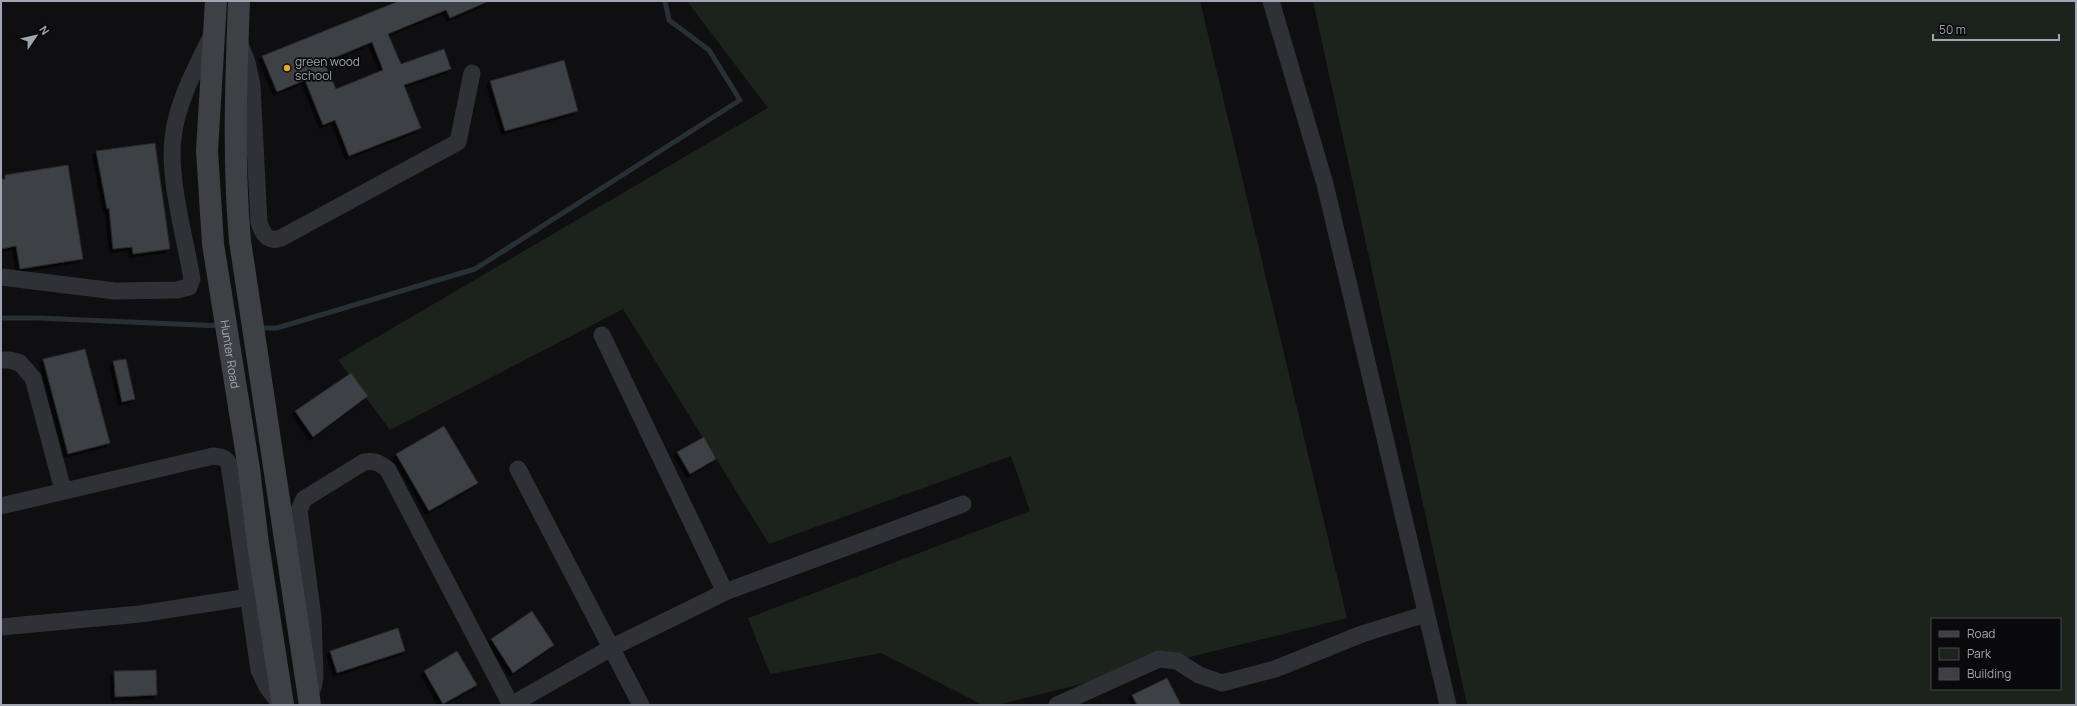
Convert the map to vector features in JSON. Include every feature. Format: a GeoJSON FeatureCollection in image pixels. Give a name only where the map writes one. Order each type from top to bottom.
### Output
{"type":"FeatureCollection","features":[{"type":"Feature","properties":{"kind":"street","name":"Hunter Road"},"geometry":{"type":"LineString","coordinates":[[216,1],[208,151],[213,244],[249,470],[258,544],[282,705]]}},
{"type":"Feature","properties":{"kind":"street"},"geometry":{"type":"LineString","coordinates":[[239,1],[235,190],[240,241],[310,703]]}},
{"type":"Feature","properties":{"kind":"street"},"geometry":{"type":"LineString","coordinates":[[1271,1],[1324,184],[1448,705]]}},
{"type":"Feature","properties":{"kind":"street"},"geometry":{"type":"LineString","coordinates":[[1,277],[115,291],[177,290],[189,287],[192,279],[172,160],[173,137],[186,90],[214,32]]}},
{"type":"Feature","properties":{"kind":"street"},"geometry":{"type":"LineString","coordinates":[[238,36],[247,62],[252,85],[259,223],[262,231],[270,240],[281,238],[458,142],[472,73]]}},
{"type":"Feature","properties":{"kind":"street"},"geometry":{"type":"LineString","coordinates":[[602,335],[725,592]]}},
{"type":"Feature","properties":{"kind":"street"},"geometry":{"type":"LineString","coordinates":[[1,360],[10,360],[20,363],[33,378],[63,490]]}},
{"type":"Feature","properties":{"kind":"street"},"geometry":{"type":"LineString","coordinates":[[1,506],[63,490],[213,456],[221,457],[229,464],[259,670],[267,688],[282,705]]}},
{"type":"Feature","properties":{"kind":"street"},"geometry":{"type":"LineString","coordinates":[[310,703],[315,677],[315,647],[300,504],[304,499],[364,462],[372,460],[379,462],[388,470],[511,705],[611,648],[725,592],[963,504]]}},
{"type":"Feature","properties":{"kind":"street"},"geometry":{"type":"LineString","coordinates":[[518,469],[641,705]]}},
{"type":"Feature","properties":{"kind":"street"},"geometry":{"type":"LineString","coordinates":[[1,627],[140,614],[249,598]]}},
{"type":"Feature","properties":{"kind":"street"},"geometry":{"type":"LineString","coordinates":[[1057,705],[1159,659],[1177,661],[1199,675],[1222,683],[1275,669],[1362,634],[1426,614]]}},
{"type":"Feature","properties":{"kind":"green space"},"geometry":{"type":"Polygon","coordinates":[[[687,1],[1200,1],[1347,618],[997,705],[983,705],[881,653],[770,674],[748,618],[1030,511],[1011,456],[769,544],[623,309],[390,430],[338,360],[768,108],[687,1]]]}},
{"type":"Feature","properties":{"kind":"green space"},"geometry":{"type":"Polygon","coordinates":[[[1313,1],[2076,1],[2076,705],[1467,705],[1313,1]]]}},
{"type":"Feature","properties":{"kind":"building"},"geometry":{"type":"Polygon","coordinates":[[[399,1],[489,1],[450,18],[446,10],[388,34],[401,64],[444,49],[451,69],[404,85],[421,128],[349,156],[335,120],[323,125],[305,80],[277,92],[262,56],[399,1]],[[372,42],[324,62],[336,89],[383,70],[372,42]]]}},
{"type":"Feature","properties":{"kind":"building"},"geometry":{"type":"Polygon","coordinates":[[[564,60],[578,111],[505,131],[490,81],[564,60]]]}},
{"type":"Feature","properties":{"kind":"building"},"geometry":{"type":"Polygon","coordinates":[[[155,143],[170,249],[133,254],[132,247],[113,249],[109,208],[107,209],[96,151],[155,143]]]}},
{"type":"Feature","properties":{"kind":"building"},"geometry":{"type":"Polygon","coordinates":[[[68,165],[83,259],[20,269],[16,246],[1,249],[1,179],[5,179],[5,175],[68,165]]]}},
{"type":"Feature","properties":{"kind":"building"},"geometry":{"type":"Polygon","coordinates":[[[85,349],[110,443],[68,454],[43,359],[85,349]]]}},
{"type":"Feature","properties":{"kind":"building"},"geometry":{"type":"Polygon","coordinates":[[[126,359],[135,399],[122,402],[113,361],[126,359]]]}},
{"type":"Feature","properties":{"kind":"building"},"geometry":{"type":"Polygon","coordinates":[[[351,373],[368,396],[313,437],[295,411],[351,373]]]}},
{"type":"Feature","properties":{"kind":"building"},"geometry":{"type":"Polygon","coordinates":[[[444,426],[478,483],[429,511],[396,454],[444,426]]]}},
{"type":"Feature","properties":{"kind":"building"},"geometry":{"type":"Polygon","coordinates":[[[704,437],[716,459],[690,474],[677,452],[704,437]]]}},
{"type":"Feature","properties":{"kind":"building"},"geometry":{"type":"Polygon","coordinates":[[[532,611],[554,645],[513,673],[491,639],[532,611]]]}},
{"type":"Feature","properties":{"kind":"building"},"geometry":{"type":"Polygon","coordinates":[[[398,628],[405,651],[337,673],[330,651],[398,628]]]}},
{"type":"Feature","properties":{"kind":"building"},"geometry":{"type":"Polygon","coordinates":[[[457,651],[477,685],[443,704],[424,671],[457,651]]]}},
{"type":"Feature","properties":{"kind":"building"},"geometry":{"type":"Polygon","coordinates":[[[156,670],[157,695],[115,697],[114,671],[156,670]]]}},
{"type":"Feature","properties":{"kind":"building"},"geometry":{"type":"Polygon","coordinates":[[[1167,678],[1181,705],[1137,705],[1132,695],[1167,678]]]}},
{"type":"Feature","properties":{"kind":"waterway"},"geometry":{"type":"LineString","coordinates":[[258,328],[277,328],[475,269],[740,100],[709,50],[669,20],[665,1]]}},
{"type":"Feature","properties":{"kind":"waterway"},"geometry":{"type":"LineString","coordinates":[[1,318],[38,318],[222,326]]}},
{"type":"Feature","properties":{"kind":"place","name":"green wood school"},"geometry":{"type":"Point","coordinates":[287,68]}}]}
